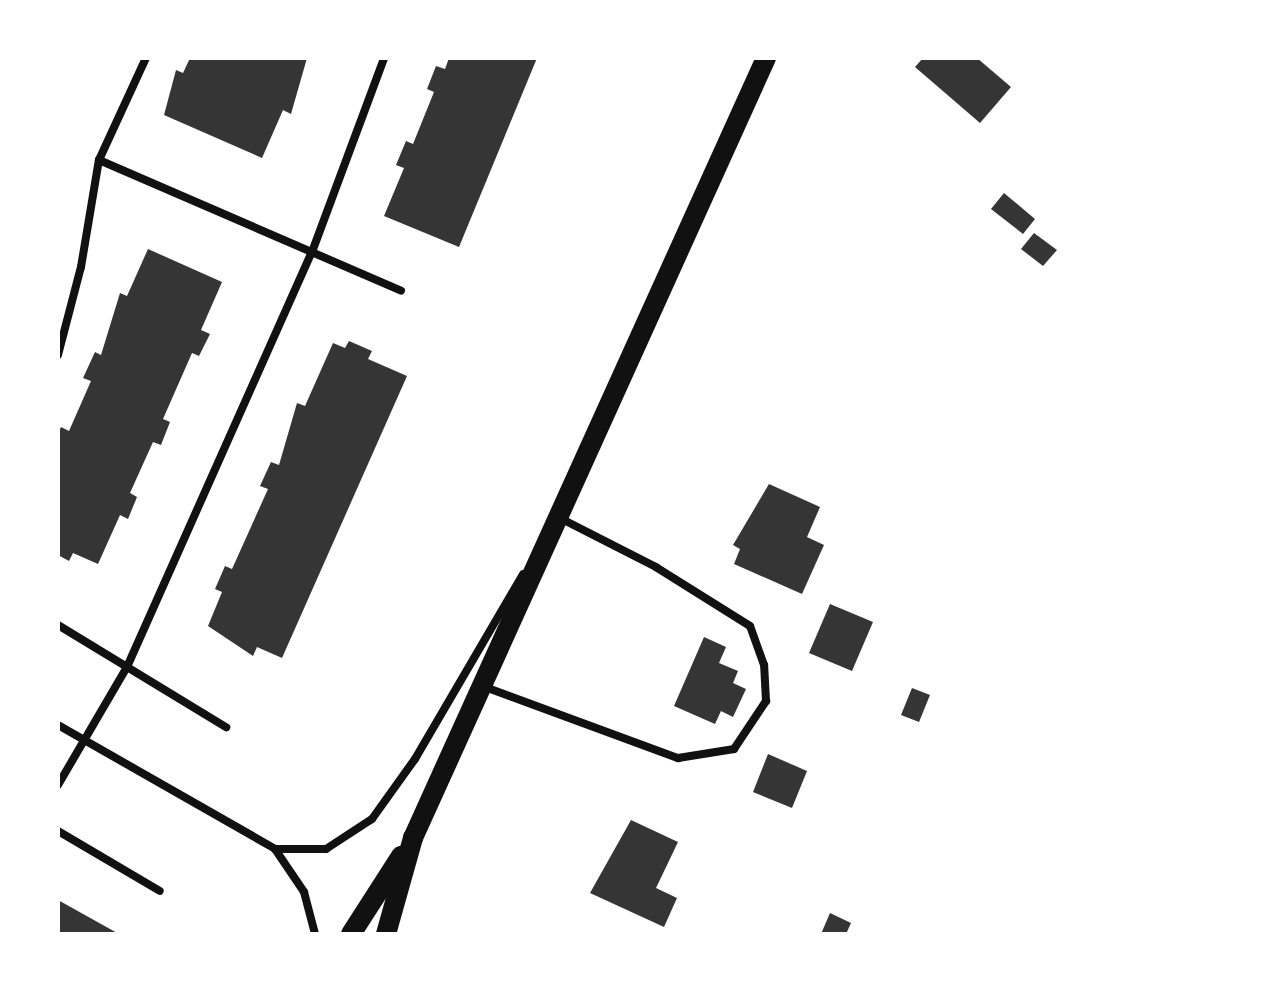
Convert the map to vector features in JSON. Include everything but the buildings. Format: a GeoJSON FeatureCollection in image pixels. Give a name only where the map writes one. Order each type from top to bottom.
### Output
{"type":"FeatureCollection","features":[{"type":"Feature","properties":{"kind":"main road"},"geometry":{"type":"LineString","coordinates":[[386,934],[413,838],[766,58]]}},
{"type":"Feature","properties":{"kind":"main road"},"geometry":{"type":"LineString","coordinates":[[351,934],[413,838]]}},
{"type":"Feature","properties":{"kind":"lane"},"geometry":{"type":"LineString","coordinates":[[58,355],[81,267],[99,160],[146,58]]}},
{"type":"Feature","properties":{"kind":"lane"},"geometry":{"type":"LineString","coordinates":[[58,785],[127,666],[312,252],[384,58]]}},
{"type":"Feature","properties":{"kind":"lane"},"geometry":{"type":"LineString","coordinates":[[99,160],[401,290]]}},
{"type":"Feature","properties":{"kind":"lane"},"geometry":{"type":"LineString","coordinates":[[275,849],[326,849],[372,819],[558,517],[656,567],[750,626],[764,665],[766,701],[734,749],[678,758],[482,685]]}},
{"type":"Feature","properties":{"kind":"lane"},"geometry":{"type":"LineString","coordinates":[[58,625],[226,726]]}},
{"type":"Feature","properties":{"kind":"lane"},"geometry":{"type":"LineString","coordinates":[[58,725],[275,849],[304,892],[315,934]]}},
{"type":"Feature","properties":{"kind":"lane"},"geometry":{"type":"LineString","coordinates":[[58,831],[160,891]]}}]}
